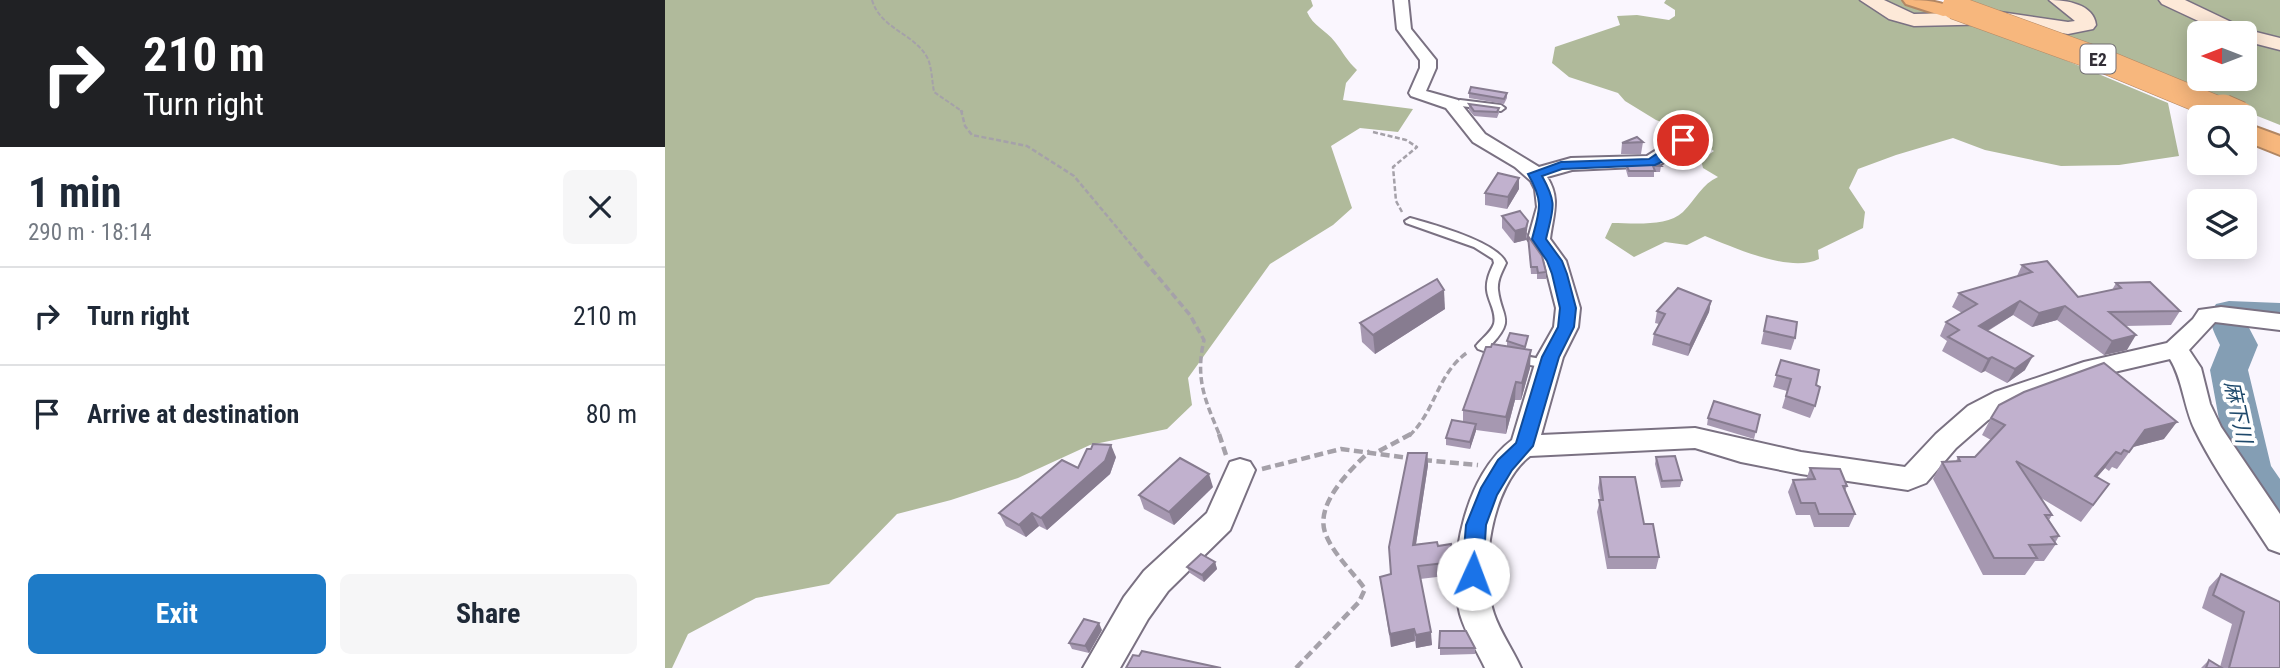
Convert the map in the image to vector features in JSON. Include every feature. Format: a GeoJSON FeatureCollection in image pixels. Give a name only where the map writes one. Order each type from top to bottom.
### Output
{"type":"FeatureCollection","features":[{"type":"Feature","properties":{"kind":"highway","name":"E2"},"geometry":{"type":"LineString","coordinates":[[1913,0],[1943,6],[2106,62],[2210,105]]}},
{"type":"Feature","properties":{"kind":"highway","name":"E2"},"geometry":{"type":"LineString","coordinates":[[1943,6],[2187,105]]}},
{"type":"Feature","properties":{"kind":"highway"},"geometry":{"type":"LineString","coordinates":[[2257,125],[2280,135]]}},
{"type":"Feature","properties":{"kind":"highway"},"geometry":{"type":"LineString","coordinates":[[2257,136],[2280,146]]}},
{"type":"Feature","properties":{"kind":"main road"},"geometry":{"type":"LineString","coordinates":[[1870,0],[1890,14],[1913,20],[1993,18],[2063,28],[2086,24],[2086,20],[2059,0]]}},
{"type":"Feature","properties":{"kind":"main road"},"geometry":{"type":"LineString","coordinates":[[2169,0],[2214,21]]}},
{"type":"Feature","properties":{"kind":"main road"},"geometry":{"type":"LineString","coordinates":[[2257,38],[2280,44]]}},
{"type":"Feature","properties":{"kind":"street"},"geometry":{"type":"LineString","coordinates":[[1401,0],[1404,29],[1428,60],[1429,68],[1417,93],[1422,97],[1454,105],[1479,139],[1517,158],[1535,174],[1548,205],[1539,239],[1555,261],[1568,308],[1566,327],[1548,364],[1515,455],[1488,493],[1476,525],[1472,560],[1477,614],[1503,668]]}},
{"type":"Feature","properties":{"kind":"street"},"geometry":{"type":"LineString","coordinates":[[1535,174],[1561,165],[1651,162],[1697,132]]}},
{"type":"Feature","properties":{"kind":"street"},"geometry":{"type":"LineString","coordinates":[[1515,455],[1695,438],[1801,463],[1908,479],[1923,469],[1964,424],[2004,399],[2093,368],[2139,360],[2176,349],[2202,324],[2207,315],[2221,314],[2280,322]]}},
{"type":"Feature","properties":{"kind":"street"},"geometry":{"type":"LineString","coordinates":[[2176,349],[2189,368],[2197,404],[2209,430],[2280,540]]}},
{"type":"Feature","properties":{"kind":"street"},"geometry":{"type":"LineString","coordinates":[[1101,668],[1136,608],[1156,581],[1219,521],[1240,470]]}},
{"type":"Feature","properties":{"kind":"lane"},"geometry":{"type":"LineString","coordinates":[[1454,105],[1501,108]]}},
{"type":"Feature","properties":{"kind":"lane"},"geometry":{"type":"LineString","coordinates":[[1410,221],[1478,244],[1498,257],[1500,263],[1490,289],[1501,313],[1502,324],[1496,335],[1482,346]]}},
{"type":"Feature","properties":{"kind":"lane"},"geometry":{"type":"LineString","coordinates":[[1482,346],[1517,359],[1548,364]]}},
{"type":"Feature","properties":{"kind":"path"},"geometry":{"type":"LineString","coordinates":[[872,0],[874,11],[882,21],[925,55],[934,92],[963,112],[965,125],[972,135],[1027,145],[1074,176],[1190,315],[1204,340],[1198,360],[1200,391],[1220,431],[1226,455],[1240,470],[1260,470],[1341,449],[1451,464],[1515,455]]}},
{"type":"Feature","properties":{"kind":"path"},"geometry":{"type":"LineString","coordinates":[[1373,132],[1406,140],[1417,147],[1393,167],[1396,201],[1410,221]]}},
{"type":"Feature","properties":{"kind":"path"},"geometry":{"type":"LineString","coordinates":[[1377,452],[1397,445],[1416,431],[1448,369],[1460,357],[1482,346]]}},
{"type":"Feature","properties":{"kind":"path"},"geometry":{"type":"LineString","coordinates":[[1296,668],[1359,602],[1365,589],[1324,532],[1329,502],[1343,480],[1370,451]]}},
{"type":"Feature","properties":{"kind":"green space"},"geometry":{"type":"Polygon","coordinates":[[[665,0],[1311,0],[1313,6],[1307,12],[1310,17],[1357,70],[1346,83],[1343,100],[1413,109],[1398,132],[1360,128],[1331,146],[1352,208],[1333,225],[1270,264],[1188,378],[1192,405],[1167,429],[1090,445],[1018,478],[897,514],[829,584],[756,598],[688,634],[672,668],[665,668],[665,0]]]}},
{"type":"Feature","properties":{"kind":"green space"},"geometry":{"type":"Polygon","coordinates":[[[1666,0],[1902,0],[2041,50],[2168,103],[2179,156],[2119,165],[2061,166],[1985,150],[1953,138],[1858,169],[1849,188],[1865,212],[1863,228],[1818,250],[1819,259],[1807,263],[1778,261],[1705,236],[1687,245],[1665,242],[1634,257],[1605,238],[1612,223],[1659,222],[1676,217],[1703,188],[1718,177],[1703,168],[1701,160],[1714,151],[1699,142],[1698,137],[1656,120],[1625,101],[1618,93],[1569,77],[1552,63],[1555,47],[1620,25],[1617,16],[1637,15],[1669,20],[1675,16],[1675,10],[1664,3],[1666,0]]]}},
{"type":"Feature","properties":{"kind":"green space"},"geometry":{"type":"Polygon","coordinates":[[[1967,0],[2280,0],[2280,125],[2257,116],[2257,105],[2230,105],[2195,91],[2257,91],[2257,21],[2187,21],[2187,88],[1967,0]]]}},
{"type":"Feature","properties":{"kind":"building"},"geometry":{"type":"Polygon","coordinates":[[[1471,87],[1507,93],[1504,99],[1469,93],[1471,87]]]}},
{"type":"Feature","properties":{"kind":"building"},"geometry":{"type":"Polygon","coordinates":[[[1469,104],[1499,108],[1497,112],[1474,111],[1469,104]]]}},
{"type":"Feature","properties":{"kind":"building"},"geometry":{"type":"Polygon","coordinates":[[[1637,137],[1643,142],[1622,143],[1637,137]]]}},
{"type":"Feature","properties":{"kind":"building"},"geometry":{"type":"Polygon","coordinates":[[[1657,163],[1661,166],[1653,166],[1655,171],[1629,171],[1626,164],[1657,163]]]}},
{"type":"Feature","properties":{"kind":"building"},"geometry":{"type":"Polygon","coordinates":[[[1498,173],[1519,178],[1508,197],[1485,193],[1498,173]]]}},
{"type":"Feature","properties":{"kind":"building"},"geometry":{"type":"Polygon","coordinates":[[[1520,211],[1528,221],[1526,228],[1515,231],[1502,216],[1520,211]]]}},
{"type":"Feature","properties":{"kind":"building"},"geometry":{"type":"Polygon","coordinates":[[[1528,236],[1542,256],[1546,272],[1538,273],[1537,267],[1531,267],[1528,236]]]}},
{"type":"Feature","properties":{"kind":"building"},"geometry":{"type":"Polygon","coordinates":[[[2047,261],[2078,297],[2121,288],[2116,283],[2150,282],[2180,311],[2109,312],[2136,335],[2112,341],[2065,306],[2039,313],[2020,301],[1979,326],[2033,356],[2015,369],[1992,357],[1988,359],[1948,337],[1959,330],[1946,322],[1977,304],[1959,293],[2032,272],[2022,265],[2047,261]]]}},
{"type":"Feature","properties":{"kind":"building"},"geometry":{"type":"Polygon","coordinates":[[[1437,279],[1444,290],[1373,335],[1360,323],[1437,279]]]}},
{"type":"Feature","properties":{"kind":"building"},"geometry":{"type":"Polygon","coordinates":[[[1678,288],[1711,301],[1690,345],[1654,334],[1665,314],[1657,311],[1678,288]]]}},
{"type":"Feature","properties":{"kind":"building"},"geometry":{"type":"Polygon","coordinates":[[[1767,316],[1797,322],[1795,338],[1764,331],[1767,316]]]}},
{"type":"Feature","properties":{"kind":"building"},"geometry":{"type":"Polygon","coordinates":[[[1510,333],[1528,336],[1525,347],[1507,341],[1510,333]]]}},
{"type":"Feature","properties":{"kind":"building"},"geometry":{"type":"Polygon","coordinates":[[[1492,344],[1531,350],[1522,383],[1516,382],[1506,417],[1463,410],[1486,347],[1491,347],[1492,344]]]}},
{"type":"Feature","properties":{"kind":"building"},"geometry":{"type":"Polygon","coordinates":[[[1781,360],[1819,370],[1816,385],[1820,387],[1815,406],[1786,396],[1791,379],[1776,375],[1781,360]]]}},
{"type":"Feature","properties":{"kind":"building"},"geometry":{"type":"Polygon","coordinates":[[[2104,363],[2177,422],[2145,430],[2129,452],[2116,452],[2095,476],[2109,484],[2093,505],[2016,461],[2052,515],[2045,515],[2059,536],[2051,537],[2056,544],[2029,545],[2037,558],[1994,558],[1942,462],[1960,461],[1958,457],[1975,457],[2005,425],[1991,418],[1999,405],[2024,392],[2104,363]]]}},
{"type":"Feature","properties":{"kind":"building"},"geometry":{"type":"Polygon","coordinates":[[[1714,401],[1760,415],[1756,432],[1708,418],[1714,401]]]}},
{"type":"Feature","properties":{"kind":"building"},"geometry":{"type":"Polygon","coordinates":[[[1452,420],[1476,424],[1470,442],[1446,438],[1452,420]]]}},
{"type":"Feature","properties":{"kind":"building"},"geometry":{"type":"Polygon","coordinates":[[[1093,444],[1111,445],[1105,461],[1041,518],[1032,513],[1019,525],[999,513],[1062,460],[1078,468],[1087,449],[1091,449],[1093,444]]]}},
{"type":"Feature","properties":{"kind":"building"},"geometry":{"type":"Polygon","coordinates":[[[1408,453],[1427,453],[1413,545],[1437,542],[1438,546],[1451,544],[1453,562],[1418,566],[1431,632],[1416,635],[1414,629],[1390,634],[1380,577],[1391,574],[1389,547],[1408,453]]]}},
{"type":"Feature","properties":{"kind":"building"},"geometry":{"type":"Polygon","coordinates":[[[1675,456],[1682,480],[1662,481],[1656,457],[1675,456]]]}},
{"type":"Feature","properties":{"kind":"building"},"geometry":{"type":"Polygon","coordinates":[[[1180,458],[1209,474],[1169,512],[1139,495],[1180,458]]]}},
{"type":"Feature","properties":{"kind":"building"},"geometry":{"type":"Polygon","coordinates":[[[1810,468],[1840,469],[1847,486],[1843,486],[1855,514],[1819,514],[1815,503],[1801,503],[1793,480],[1815,479],[1810,468]]]}},
{"type":"Feature","properties":{"kind":"building"},"geometry":{"type":"Polygon","coordinates":[[[1600,477],[1635,477],[1644,524],[1653,524],[1659,557],[1609,557],[1599,500],[1603,500],[1600,477]]]}},
{"type":"Feature","properties":{"kind":"building"},"geometry":{"type":"Polygon","coordinates":[[[1201,554],[1215,562],[1202,575],[1187,567],[1201,554]]]}},
{"type":"Feature","properties":{"kind":"building"},"geometry":{"type":"Polygon","coordinates":[[[2221,574],[2280,602],[2280,668],[2229,668],[2244,612],[2213,595],[2221,574]]]}},
{"type":"Feature","properties":{"kind":"building"},"geometry":{"type":"Polygon","coordinates":[[[1084,619],[1099,623],[1085,646],[1069,643],[1084,619]]]}},
{"type":"Feature","properties":{"kind":"building"},"geometry":{"type":"Polygon","coordinates":[[[1440,631],[1466,631],[1475,648],[1439,648],[1440,631]]]}},
{"type":"Feature","properties":{"kind":"building"},"geometry":{"type":"Polygon","coordinates":[[[1142,651],[1221,668],[1126,668],[1133,655],[1139,656],[1142,651]]]}},
{"type":"Feature","properties":{"kind":"building"},"geometry":{"type":"Polygon","coordinates":[[[2209,660],[2222,668],[2206,668],[2209,660]]]}},
{"type":"Feature","properties":{"kind":"waterway","name":"麻下川"},"geometry":{"type":"LineString","coordinates":[[2280,314],[2229,312],[2229,326],[2239,345],[2229,370],[2250,469],[2280,516]]}},
{"type":"Feature","properties":{"kind":"route"},"geometry":{"type":"LineString","coordinates":[[1473,574],[1476,525],[1488,493],[1512,455],[1524,446],[1551,357],[1566,327],[1568,308],[1560,274],[1555,261],[1539,239],[1548,205],[1535,174],[1561,165],[1651,162],[1660,159],[1683,140]]}}]}
